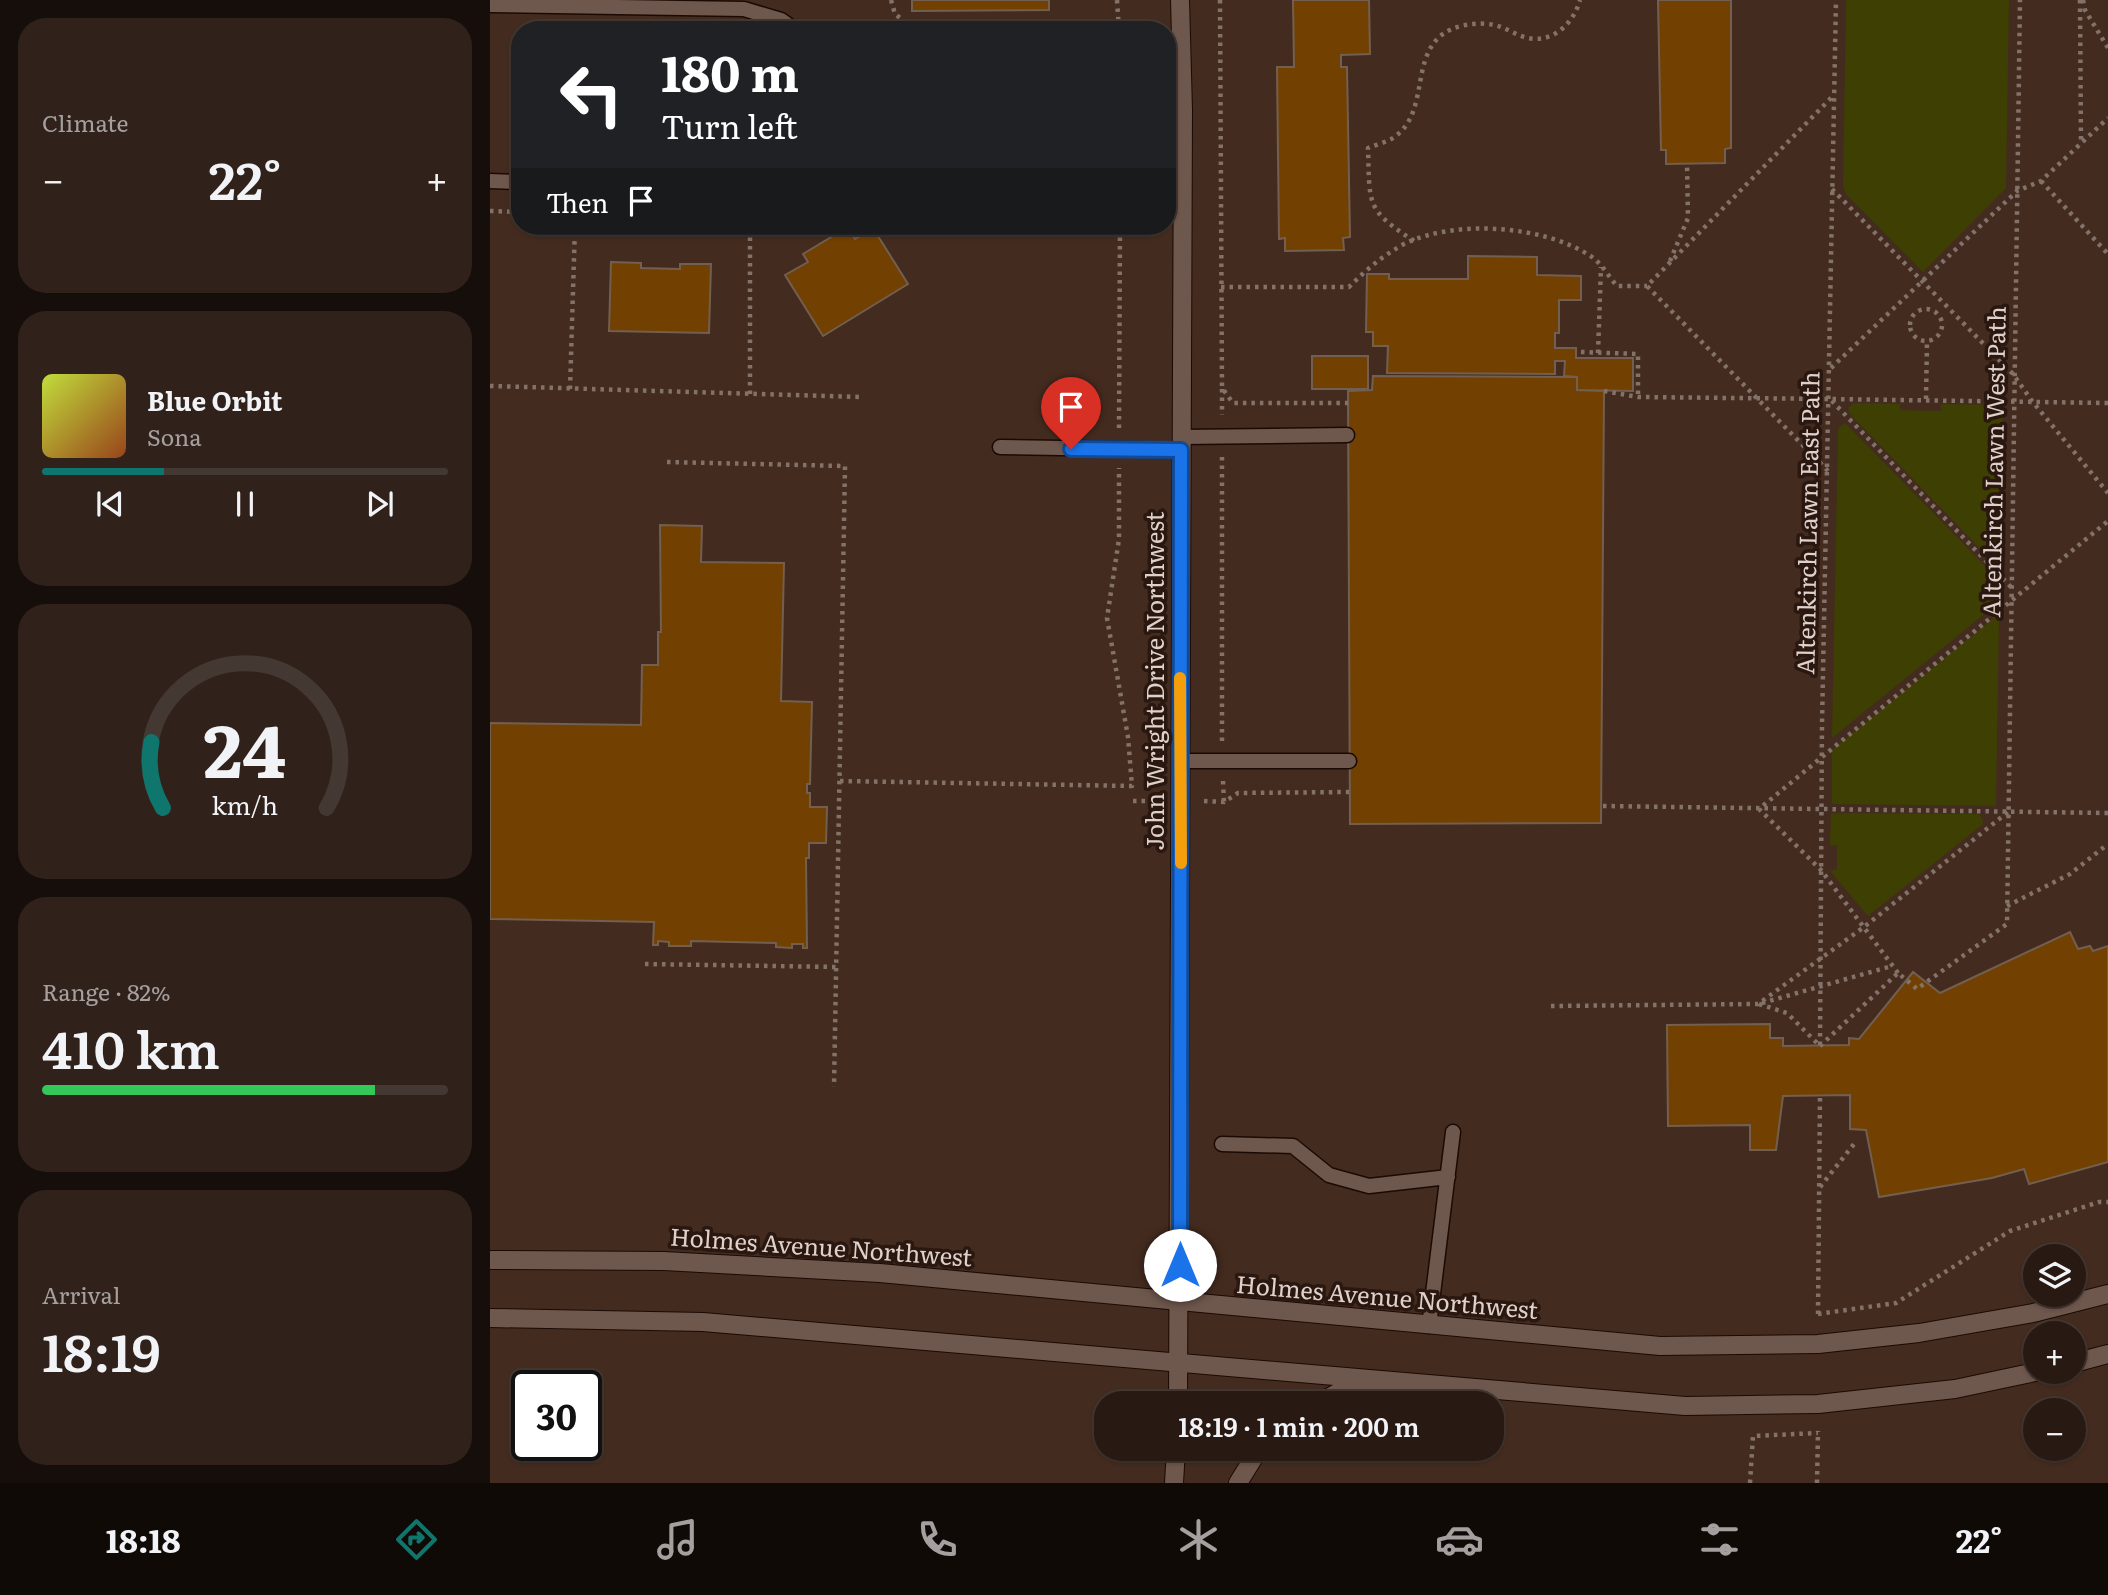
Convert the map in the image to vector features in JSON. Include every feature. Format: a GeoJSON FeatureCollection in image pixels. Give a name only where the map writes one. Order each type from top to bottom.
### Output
{"type":"FeatureCollection","features":[{"type":"Feature","properties":{"kind":"main road","name":"John Wright Drive Northwest"},"geometry":{"type":"LineString","coordinates":[[1176,88],[1180,0]]}},
{"type":"Feature","properties":{"kind":"main road","name":"John Wright Drive Northwest"},"geometry":{"type":"LineString","coordinates":[[1176,166],[1181,444],[1179,1391]]}},
{"type":"Feature","properties":{"kind":"main road","name":"Holmes Avenue Northwest"},"geometry":{"type":"LineString","coordinates":[[490,1259],[664,1261],[867,1272],[1660,1346],[1818,1344],[1919,1333],[2033,1313],[2108,1294]]}},
{"type":"Feature","properties":{"kind":"main road"},"geometry":{"type":"LineString","coordinates":[[490,1318],[703,1322],[1685,1406],[1796,1405],[1955,1389],[2023,1375]]}},
{"type":"Feature","properties":{"kind":"main road"},"geometry":{"type":"LineString","coordinates":[[2086,1360],[2108,1354]]}},
{"type":"Feature","properties":{"kind":"main road"},"geometry":{"type":"LineString","coordinates":[[1345,1391],[1390,1380]]}},
{"type":"Feature","properties":{"kind":"main road"},"geometry":{"type":"LineString","coordinates":[[1174,1483],[1175,1461]]}},
{"type":"Feature","properties":{"kind":"main road"},"geometry":{"type":"LineString","coordinates":[[1238,1483],[1252,1461]]}},
{"type":"Feature","properties":{"kind":"lane"},"geometry":{"type":"LineString","coordinates":[[490,5],[744,9],[782,21]]}},
{"type":"Feature","properties":{"kind":"lane"},"geometry":{"type":"LineString","coordinates":[[490,181],[511,182]]}},
{"type":"Feature","properties":{"kind":"lane"},"geometry":{"type":"LineString","coordinates":[[1000,447],[1119,450],[1222,437],[1347,435]]}},
{"type":"Feature","properties":{"kind":"lane"},"geometry":{"type":"LineString","coordinates":[[1180,761],[1349,761]]}},
{"type":"Feature","properties":{"kind":"lane"},"geometry":{"type":"LineString","coordinates":[[1429,1326],[1453,1132]]}},
{"type":"Feature","properties":{"kind":"lane"},"geometry":{"type":"LineString","coordinates":[[1222,1144],[1293,1146],[1329,1175],[1369,1186],[1448,1177]]}},
{"type":"Feature","properties":{"kind":"path"},"geometry":{"type":"LineString","coordinates":[[891,0],[895,14],[904,21]]}},
{"type":"Feature","properties":{"kind":"path"},"geometry":{"type":"LineString","coordinates":[[1117,0],[1118,21]]}},
{"type":"Feature","properties":{"kind":"path"},"geometry":{"type":"LineString","coordinates":[[1220,0],[1224,802]]}},
{"type":"Feature","properties":{"kind":"path"},"geometry":{"type":"LineString","coordinates":[[1414,241],[1382,220],[1373,205],[1368,148],[1393,138],[1415,112],[1424,61],[1434,43],[1450,30],[1472,24],[1494,24],[1526,38],[1541,39],[1559,33],[1573,19],[1580,0]]}},
{"type":"Feature","properties":{"kind":"path","name":"Altenkirch Lawn East Path"},"geometry":{"type":"LineString","coordinates":[[1820,1046],[1821,809],[1836,0]]}},
{"type":"Feature","properties":{"kind":"path","name":"Altenkirch Lawn West Path"},"geometry":{"type":"LineString","coordinates":[[1898,973],[1916,989],[2007,924],[2020,0]]}},
{"type":"Feature","properties":{"kind":"path"},"geometry":{"type":"LineString","coordinates":[[2082,0],[2085,10],[2108,48]]}},
{"type":"Feature","properties":{"kind":"path"},"geometry":{"type":"LineString","coordinates":[[2081,143],[2082,0]]}},
{"type":"Feature","properties":{"kind":"path"},"geometry":{"type":"LineString","coordinates":[[1221,287],[1349,287],[1372,263],[1414,241],[1482,229],[1527,231],[1564,242],[1594,258],[1617,286],[1647,286],[1833,96]]}},
{"type":"Feature","properties":{"kind":"path"},"geometry":{"type":"LineString","coordinates":[[1831,368],[2017,191],[2041,181],[2108,118]]}},
{"type":"Feature","properties":{"kind":"path"},"geometry":{"type":"LineString","coordinates":[[1669,265],[1688,218],[1687,164]]}},
{"type":"Feature","properties":{"kind":"path"},"geometry":{"type":"LineString","coordinates":[[2041,181],[2108,254]]}},
{"type":"Feature","properties":{"kind":"path"},"geometry":{"type":"LineString","coordinates":[[1832,189],[1925,281],[2013,374],[2108,493]]}},
{"type":"Feature","properties":{"kind":"path"},"geometry":{"type":"LineString","coordinates":[[490,211],[511,212]]}},
{"type":"Feature","properties":{"kind":"path"},"geometry":{"type":"LineString","coordinates":[[570,388],[575,235]]}},
{"type":"Feature","properties":{"kind":"path"},"geometry":{"type":"LineString","coordinates":[[750,235],[750,394]]}},
{"type":"Feature","properties":{"kind":"path"},"geometry":{"type":"LineString","coordinates":[[840,781],[1132,786],[1128,737],[1108,618],[1119,539],[1120,235]]}},
{"type":"Feature","properties":{"kind":"path"},"geometry":{"type":"LineString","coordinates":[[1598,353],[1601,267]]}},
{"type":"Feature","properties":{"kind":"path"},"geometry":{"type":"LineString","coordinates":[[1647,286],[1828,471]]}},
{"type":"Feature","properties":{"kind":"path"},"geometry":{"type":"LineString","coordinates":[[1925,309],[1939,314],[1943,324],[1937,338],[1927,341],[1916,338],[1910,323],[1915,313],[1925,309]]}},
{"type":"Feature","properties":{"kind":"path"},"geometry":{"type":"LineString","coordinates":[[1926,399],[1927,341]]}},
{"type":"Feature","properties":{"kind":"path"},"geometry":{"type":"LineString","coordinates":[[1581,352],[1638,354],[1638,397]]}},
{"type":"Feature","properties":{"kind":"path"},"geometry":{"type":"LineString","coordinates":[[490,386],[861,397]]}},
{"type":"Feature","properties":{"kind":"path"},"geometry":{"type":"LineString","coordinates":[[1222,388],[1233,404],[1348,404]]}},
{"type":"Feature","properties":{"kind":"path"},"geometry":{"type":"LineString","coordinates":[[1604,391],[1638,397],[1758,400],[1926,399],[2108,403]]}},
{"type":"Feature","properties":{"kind":"path"},"geometry":{"type":"LineString","coordinates":[[1830,399],[2012,587]]}},
{"type":"Feature","properties":{"kind":"path"},"geometry":{"type":"LineString","coordinates":[[667,462],[845,466],[834,1087]]}},
{"type":"Feature","properties":{"kind":"path"},"geometry":{"type":"LineString","coordinates":[[1759,809],[2108,521]]}},
{"type":"Feature","properties":{"kind":"path"},"geometry":{"type":"LineString","coordinates":[[1133,801],[1224,802],[1238,793],[1349,792]]}},
{"type":"Feature","properties":{"kind":"path"},"geometry":{"type":"LineString","coordinates":[[1603,806],[2108,813]]}},
{"type":"Feature","properties":{"kind":"path"},"geometry":{"type":"LineString","coordinates":[[1758,1004],[1787,1013],[1820,1046],[1898,973],[1821,870],[1759,809]]}},
{"type":"Feature","properties":{"kind":"path"},"geometry":{"type":"LineString","coordinates":[[1758,1004],[1821,961],[2008,812]]}},
{"type":"Feature","properties":{"kind":"path"},"geometry":{"type":"LineString","coordinates":[[2007,906],[2070,874],[2108,844]]}},
{"type":"Feature","properties":{"kind":"path"},"geometry":{"type":"LineString","coordinates":[[645,964],[837,967]]}},
{"type":"Feature","properties":{"kind":"path"},"geometry":{"type":"LineString","coordinates":[[1551,1006],[1758,1004],[1892,966]]}},
{"type":"Feature","properties":{"kind":"path"},"geometry":{"type":"LineString","coordinates":[[1818,1322],[1820,1095]]}},
{"type":"Feature","properties":{"kind":"path"},"geometry":{"type":"LineString","coordinates":[[1819,1188],[1854,1144]]}},
{"type":"Feature","properties":{"kind":"path"},"geometry":{"type":"LineString","coordinates":[[1818,1314],[1896,1303],[2010,1231],[2099,1202],[2108,1202]]}},
{"type":"Feature","properties":{"kind":"path"},"geometry":{"type":"LineString","coordinates":[[1750,1483],[1753,1436],[1818,1430],[1817,1483]]}},
{"type":"Feature","properties":{"kind":"shaded area"},"geometry":{"type":"Polygon","coordinates":[[[490,0],[2108,0],[2108,1483],[490,1483],[490,0]]]}},
{"type":"Feature","properties":{"kind":"shaded area"},"geometry":{"type":"Polygon","coordinates":[[[1846,0],[2009,0],[2006,188],[1923,272],[1846,194],[1843,186],[1846,0]]]}},
{"type":"Feature","properties":{"kind":"shaded area"},"geometry":{"type":"Polygon","coordinates":[[[1854,403],[1900,404],[1900,410],[1941,411],[1941,404],[2003,405],[2000,569],[1849,413],[1848,408],[1854,403]]]}},
{"type":"Feature","properties":{"kind":"shaded area"},"geometry":{"type":"Polygon","coordinates":[[[1845,423],[2000,581],[1999,602],[1832,738],[1838,429],[1845,423]]]}},
{"type":"Feature","properties":{"kind":"shaded area"},"geometry":{"type":"Polygon","coordinates":[[[1999,614],[1996,806],[1832,804],[1832,750],[1999,614]]]}},
{"type":"Feature","properties":{"kind":"shaded area"},"geometry":{"type":"Polygon","coordinates":[[[1831,813],[1979,814],[1983,824],[1868,916],[1830,871],[1837,869],[1837,845],[1830,845],[1831,813]]]}},
{"type":"Feature","properties":{"kind":"building"},"geometry":{"type":"Polygon","coordinates":[[[912,0],[1049,0],[1049,10],[912,11],[912,0]]]}},
{"type":"Feature","properties":{"kind":"building"},"geometry":{"type":"Polygon","coordinates":[[[1293,0],[1369,0],[1370,54],[1341,55],[1341,67],[1347,67],[1350,237],[1343,238],[1344,250],[1285,251],[1285,238],[1279,239],[1277,67],[1294,67],[1293,0]]]}},
{"type":"Feature","properties":{"kind":"building"},"geometry":{"type":"Polygon","coordinates":[[[1658,0],[1731,0],[1731,148],[1725,149],[1725,163],[1666,164],[1666,150],[1661,150],[1658,0]]]}},
{"type":"Feature","properties":{"kind":"building"},"geometry":{"type":"Polygon","coordinates":[[[835,235],[853,235],[855,239],[862,235],[877,235],[908,284],[823,336],[785,275],[808,262],[803,254],[835,235]]]}},
{"type":"Feature","properties":{"kind":"building"},"geometry":{"type":"Polygon","coordinates":[[[1468,256],[1537,257],[1537,275],[1581,276],[1581,300],[1559,300],[1559,333],[1555,333],[1555,348],[1576,348],[1576,358],[1633,358],[1633,391],[1577,390],[1577,377],[1564,376],[1565,361],[1555,361],[1555,374],[1387,373],[1388,346],[1373,346],[1373,332],[1366,332],[1367,274],[1389,274],[1389,279],[1468,279],[1468,256]]]}},
{"type":"Feature","properties":{"kind":"building"},"geometry":{"type":"Polygon","coordinates":[[[611,262],[641,263],[641,268],[680,269],[680,264],[711,264],[709,333],[609,331],[611,262]]]}},
{"type":"Feature","properties":{"kind":"building"},"geometry":{"type":"Polygon","coordinates":[[[1312,356],[1368,356],[1368,389],[1312,389],[1312,356]]]}},
{"type":"Feature","properties":{"kind":"building"},"geometry":{"type":"Polygon","coordinates":[[[1373,376],[1577,377],[1577,390],[1604,391],[1601,823],[1350,824],[1348,391],[1372,390],[1373,376]]]}},
{"type":"Feature","properties":{"kind":"building"},"geometry":{"type":"Polygon","coordinates":[[[660,525],[702,526],[701,562],[784,563],[781,701],[812,702],[810,784],[807,784],[807,793],[810,793],[810,807],[827,807],[826,843],[809,843],[809,858],[806,858],[807,948],[803,948],[803,944],[792,944],[792,948],[776,947],[776,943],[691,941],[691,946],[669,946],[669,942],[658,941],[658,945],[653,945],[654,922],[490,919],[490,723],[641,725],[642,665],[658,665],[658,632],[661,632],[660,525]]]}},
{"type":"Feature","properties":{"kind":"building"},"geometry":{"type":"Polygon","coordinates":[[[2070,932],[2078,949],[2090,946],[2093,951],[2108,946],[2108,1162],[2029,1184],[2024,1169],[1992,1178],[1879,1197],[1866,1130],[1850,1129],[1850,1095],[1783,1096],[1776,1150],[1750,1150],[1750,1125],[1668,1126],[1667,1025],[1770,1024],[1770,1038],[1783,1038],[1783,1046],[1849,1045],[1849,1038],[1859,1039],[1913,972],[1940,993],[2070,932]]]}},
{"type":"Feature","properties":{"kind":"slow traffic"},"geometry":{"type":"LineString","coordinates":[[1180,678],[1181,863]]}},
{"type":"Feature","properties":{"kind":"route"},"geometry":{"type":"LineString","coordinates":[[1071,449],[1181,450],[1180,1265]]}}]}
